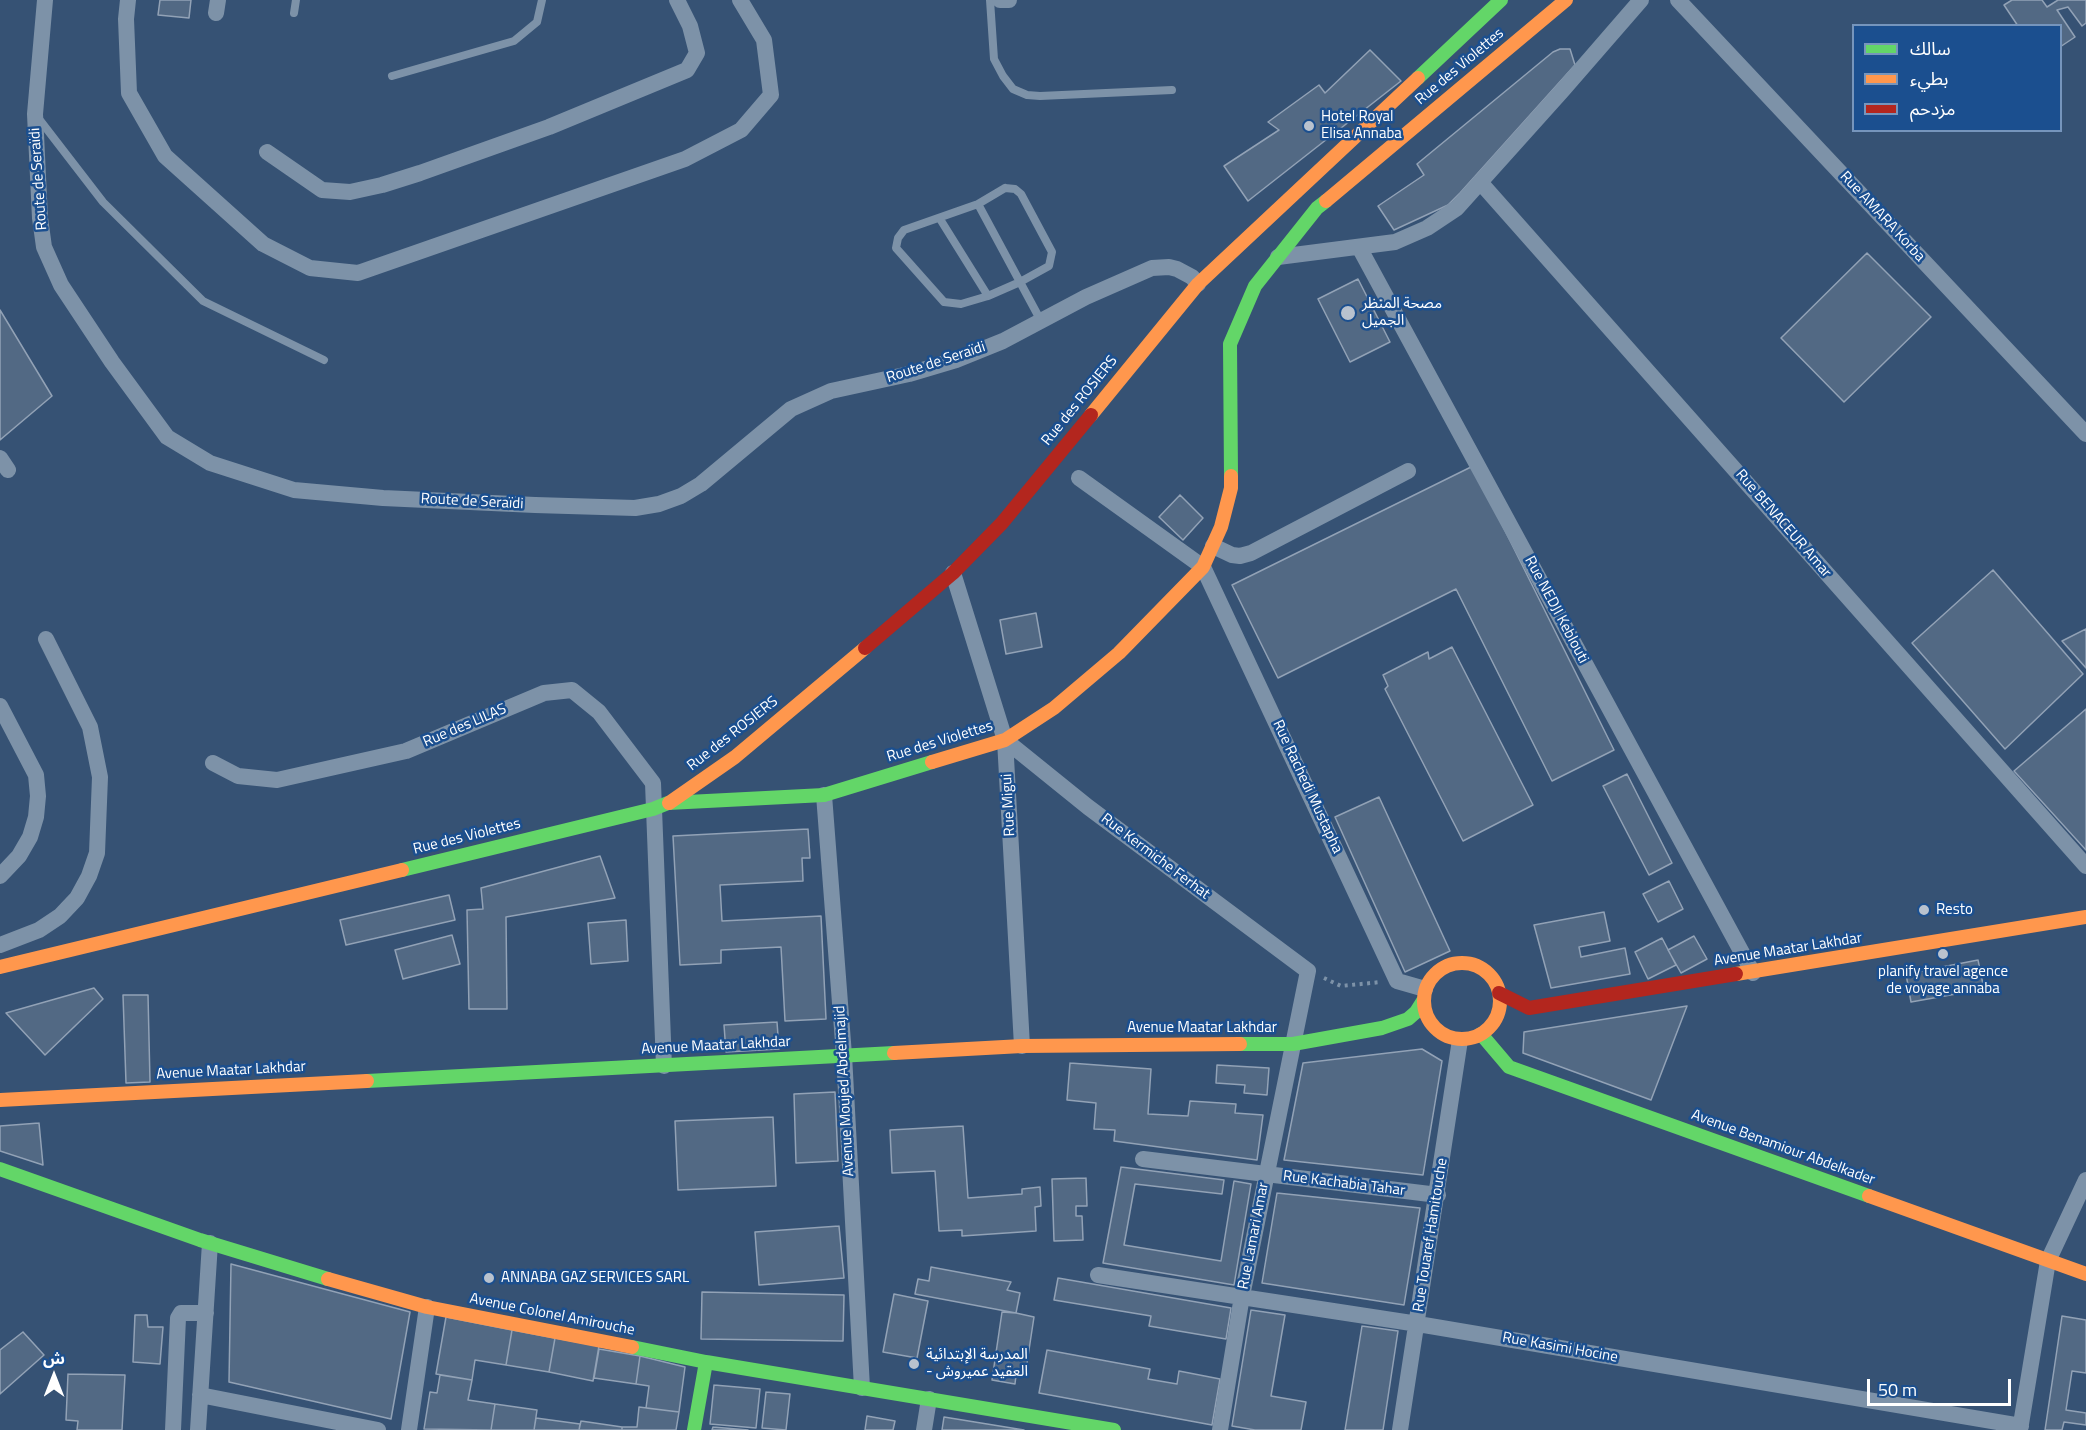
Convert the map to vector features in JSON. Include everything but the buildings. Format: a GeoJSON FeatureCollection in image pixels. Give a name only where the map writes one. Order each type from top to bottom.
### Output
{"type":"FeatureCollection","features":[{"type":"Feature","properties":{"kind":"main road","name":"Rue des ROSIERS"},"geometry":{"type":"LineString","coordinates":[[661,806],[735,757],[952,573],[1002,523],[1198,284],[1501,0]]}},
{"type":"Feature","properties":{"kind":"main road","name":"Rue des Violettes"},"geometry":{"type":"LineString","coordinates":[[0,967],[661,806],[824,795],[1005,740],[1054,708],[1119,653],[1203,567],[1221,527],[1230,488],[1230,344],[1255,286],[1317,208],[1566,0]]}},
{"type":"Feature","properties":{"kind":"main road","name":"Avenue Maatar Lakhdar"},"geometry":{"type":"LineString","coordinates":[[1500,993],[1529,1008],[2086,917]]}},
{"type":"Feature","properties":{"kind":"main road"},"geometry":{"type":"LineString","coordinates":[[1464,963],[1487,972],[1500,993],[1497,1016],[1487,1030],[1469,1039],[1449,1038],[1438,1032],[1430,1024],[1425,1013],[1424,995],[1430,978],[1440,969],[1451,964],[1464,963]]}},
{"type":"Feature","properties":{"kind":"main road","name":"Avenue Maatar Lakhdar"},"geometry":{"type":"LineString","coordinates":[[0,1100],[1022,1046],[1293,1044],[1382,1028],[1408,1019],[1416,1012],[1424,995]]}},
{"type":"Feature","properties":{"kind":"main road","name":"Avenue Benamiour Abdelkader"},"geometry":{"type":"LineString","coordinates":[[1481,1034],[1509,1067],[2086,1274]]}},
{"type":"Feature","properties":{"kind":"main road","name":"Avenue Colonel Amirouche"},"geometry":{"type":"LineString","coordinates":[[0,1169],[210,1243],[427,1307],[706,1362],[1114,1430]]}},
{"type":"Feature","properties":{"kind":"main road"},"geometry":{"type":"LineString","coordinates":[[694,1430],[706,1362]]}},
{"type":"Feature","properties":{"kind":"street","name":"Route de Seraïdi"},"geometry":{"type":"LineString","coordinates":[[45,0],[35,114],[40,218],[44,247],[61,285],[112,362],[167,436],[210,463],[294,490],[383,498],[535,505],[635,507],[659,504],[681,496],[701,484],[791,409],[831,391],[909,374],[956,360],[1003,341],[1086,297],[1152,268],[1177,269],[1192,277],[1198,284]]}},
{"type":"Feature","properties":{"kind":"street"},"geometry":{"type":"LineString","coordinates":[[128,0],[126,20],[129,93],[165,156],[263,244],[310,268],[358,273],[685,159],[741,130],[771,94],[764,40],[740,0]]}},
{"type":"Feature","properties":{"kind":"street"},"geometry":{"type":"LineString","coordinates":[[267,152],[322,190],[350,192],[420,173],[549,127],[687,70],[697,53],[690,27],[677,0]]}},
{"type":"Feature","properties":{"kind":"street"},"geometry":{"type":"LineString","coordinates":[[1000,0],[1010,0]]}},
{"type":"Feature","properties":{"kind":"street"},"geometry":{"type":"LineString","coordinates":[[1278,257],[1395,242],[1427,228],[1457,208],[1641,0]]}},
{"type":"Feature","properties":{"kind":"street","name":"Rue AMARA Korba"},"geometry":{"type":"LineString","coordinates":[[1678,0],[2086,434]]}},
{"type":"Feature","properties":{"kind":"street","name":"Rue BENACEUR Amar"},"geometry":{"type":"LineString","coordinates":[[1480,182],[2086,866]]}},
{"type":"Feature","properties":{"kind":"street","name":"Rue NEDJI Keblouti"},"geometry":{"type":"LineString","coordinates":[[1359,247],[1753,973]]}},
{"type":"Feature","properties":{"kind":"street"},"geometry":{"type":"LineString","coordinates":[[1213,546],[1232,555],[1240,556],[1251,553],[1408,471]]}},
{"type":"Feature","properties":{"kind":"street"},"geometry":{"type":"LineString","coordinates":[[1079,478],[1203,567]]}},
{"type":"Feature","properties":{"kind":"street","name":"Rue Rachedi Mustapha"},"geometry":{"type":"LineString","coordinates":[[1203,567],[1396,981]]}},
{"type":"Feature","properties":{"kind":"street","name":"Rue Migui"},"geometry":{"type":"LineString","coordinates":[[952,573],[1005,740],[1022,1046]]}},
{"type":"Feature","properties":{"kind":"street"},"geometry":{"type":"LineString","coordinates":[[0,945],[39,930],[60,916],[81,891],[97,853],[100,777],[90,727],[46,639]]}},
{"type":"Feature","properties":{"kind":"street","name":"Rue des LILAS"},"geometry":{"type":"LineString","coordinates":[[213,763],[238,776],[277,780],[406,751],[544,693],[572,690],[599,712],[653,783],[661,806],[664,1066]]}},
{"type":"Feature","properties":{"kind":"street"},"geometry":{"type":"LineString","coordinates":[[0,706],[36,775],[38,796],[36,817],[30,837],[19,856],[0,876]]}},
{"type":"Feature","properties":{"kind":"street","name":"Rue Kermiche Ferhat"},"geometry":{"type":"LineString","coordinates":[[1005,740],[1088,807],[1308,971]]}},
{"type":"Feature","properties":{"kind":"street","name":"Avenue Moujed Abdelmajid"},"geometry":{"type":"LineString","coordinates":[[824,795],[844,1055],[862,1388]]}},
{"type":"Feature","properties":{"kind":"street","name":"Rue Lamari Amar"},"geometry":{"type":"LineString","coordinates":[[1220,1430],[1242,1296],[1308,971]]}},
{"type":"Feature","properties":{"kind":"street"},"geometry":{"type":"LineString","coordinates":[[1396,981],[1424,995]]}},
{"type":"Feature","properties":{"kind":"street","name":"Rue Touaref Hamitouche"},"geometry":{"type":"LineString","coordinates":[[1400,1430],[1461,1040]]}},
{"type":"Feature","properties":{"kind":"street","name":"Rue Kachabia Tahar"},"geometry":{"type":"LineString","coordinates":[[1143,1159],[1438,1195]]}},
{"type":"Feature","properties":{"kind":"street"},"geometry":{"type":"LineString","coordinates":[[2020,1428],[2048,1262],[2086,1180]]}},
{"type":"Feature","properties":{"kind":"street"},"geometry":{"type":"LineString","coordinates":[[198,1430],[210,1243]]}},
{"type":"Feature","properties":{"kind":"street","name":"Rue Kasimi Hocine"},"geometry":{"type":"LineString","coordinates":[[1098,1275],[1418,1324],[2020,1428]]}},
{"type":"Feature","properties":{"kind":"street"},"geometry":{"type":"LineString","coordinates":[[409,1430],[427,1307]]}},
{"type":"Feature","properties":{"kind":"street"},"geometry":{"type":"LineString","coordinates":[[173,1430],[178,1318],[181,1313],[206,1313]]}},
{"type":"Feature","properties":{"kind":"street"},"geometry":{"type":"LineString","coordinates":[[200,1395],[378,1430]]}},
{"type":"Feature","properties":{"kind":"street"},"geometry":{"type":"LineString","coordinates":[[924,1430],[929,1399]]}},
{"type":"Feature","properties":{"kind":"lane"},"geometry":{"type":"LineString","coordinates":[[294,13],[296,0]]}},
{"type":"Feature","properties":{"kind":"lane"},"geometry":{"type":"LineString","coordinates":[[392,76],[514,41],[537,22],[542,0]]}},
{"type":"Feature","properties":{"kind":"lane"},"geometry":{"type":"LineString","coordinates":[[990,0],[994,59],[1013,89],[1027,95],[1040,96],[1172,90]]}},
{"type":"Feature","properties":{"kind":"lane"},"geometry":{"type":"LineString","coordinates":[[35,114],[103,202],[203,301],[324,360]]}},
{"type":"Feature","properties":{"kind":"lane"},"geometry":{"type":"LineString","coordinates":[[1005,188],[1015,189],[1021,194],[1052,252],[1052,259],[1049,266],[988,296],[961,304],[944,302],[896,248],[898,238],[904,230],[978,204],[1005,188]]}},
{"type":"Feature","properties":{"kind":"lane"},"geometry":{"type":"LineString","coordinates":[[978,204],[1041,321]]}},
{"type":"Feature","properties":{"kind":"lane"},"geometry":{"type":"LineString","coordinates":[[940,219],[988,296]]}},
{"type":"Feature","properties":{"kind":"path"},"geometry":{"type":"LineString","coordinates":[[1308,971],[1341,986],[1396,981]]}},
{"type":"Feature","properties":{"kind":"traffic: fast"},"geometry":{"type":"LineString","coordinates":[[1418,78],[1501,0]]}},
{"type":"Feature","properties":{"kind":"traffic: fast"},"geometry":{"type":"LineString","coordinates":[[1231,476],[1230,344],[1255,286],[1317,208],[1326,201]]}},
{"type":"Feature","properties":{"kind":"traffic: fast"},"geometry":{"type":"LineString","coordinates":[[402,870],[653,809],[668,803],[824,795],[932,762]]}},
{"type":"Feature","properties":{"kind":"traffic: fast"},"geometry":{"type":"LineString","coordinates":[[1240,1044],[1293,1044],[1382,1028],[1408,1019],[1423,1001]]}},
{"type":"Feature","properties":{"kind":"traffic: fast"},"geometry":{"type":"LineString","coordinates":[[1481,1034],[1509,1067],[1869,1196]]}},
{"type":"Feature","properties":{"kind":"traffic: fast"},"geometry":{"type":"LineString","coordinates":[[367,1081],[894,1053]]}},
{"type":"Feature","properties":{"kind":"traffic: fast"},"geometry":{"type":"LineString","coordinates":[[0,1169],[200,1240],[328,1279]]}},
{"type":"Feature","properties":{"kind":"traffic: fast"},"geometry":{"type":"LineString","coordinates":[[632,1347],[706,1362],[1114,1430]]}},
{"type":"Feature","properties":{"kind":"traffic: fast"},"geometry":{"type":"LineString","coordinates":[[694,1430],[706,1362]]}},
{"type":"Feature","properties":{"kind":"traffic: slow"},"geometry":{"type":"LineString","coordinates":[[1326,201],[1566,0]]}},
{"type":"Feature","properties":{"kind":"traffic: slow"},"geometry":{"type":"LineString","coordinates":[[1091,415],[1198,284],[1418,78]]}},
{"type":"Feature","properties":{"kind":"traffic: slow"},"geometry":{"type":"LineString","coordinates":[[932,762],[1005,740],[1054,708],[1119,653],[1203,567],[1221,527],[1231,488],[1231,476]]}},
{"type":"Feature","properties":{"kind":"traffic: slow"},"geometry":{"type":"LineString","coordinates":[[669,803],[735,757],[865,648]]}},
{"type":"Feature","properties":{"kind":"traffic: slow"},"geometry":{"type":"LineString","coordinates":[[0,967],[402,870]]}},
{"type":"Feature","properties":{"kind":"traffic: slow"},"geometry":{"type":"LineString","coordinates":[[1736,974],[2086,917]]}},
{"type":"Feature","properties":{"kind":"traffic: slow"},"geometry":{"type":"LineString","coordinates":[[1470,963],[1483,969],[1494,980],[1500,993],[1500,1001],[1498,1016],[1483,1033],[1470,1039],[1454,1039],[1441,1033],[1426,1016],[1424,993],[1430,980],[1447,965],[1470,963]]}},
{"type":"Feature","properties":{"kind":"traffic: slow"},"geometry":{"type":"LineString","coordinates":[[894,1053],[1022,1046],[1240,1044]]}},
{"type":"Feature","properties":{"kind":"traffic: slow"},"geometry":{"type":"LineString","coordinates":[[0,1100],[367,1081]]}},
{"type":"Feature","properties":{"kind":"traffic: slow"},"geometry":{"type":"LineString","coordinates":[[1869,1196],[2086,1274]]}},
{"type":"Feature","properties":{"kind":"traffic: slow"},"geometry":{"type":"LineString","coordinates":[[328,1279],[427,1307],[632,1347]]}},
{"type":"Feature","properties":{"kind":"traffic: jam"},"geometry":{"type":"LineString","coordinates":[[865,648],[953,573],[1002,523],[1091,415]]}},
{"type":"Feature","properties":{"kind":"traffic: jam"},"geometry":{"type":"LineString","coordinates":[[1499,993],[1529,1008],[1736,974]]}},
{"type":"Feature","properties":{"kind":"place","name":"Hotel Royal Elisa Annaba"},"geometry":{"type":"Point","coordinates":[1309,126]}},
{"type":"Feature","properties":{"kind":"place","name":"مصحة المنظر الجميل"},"geometry":{"type":"Point","coordinates":[1348,313]}},
{"type":"Feature","properties":{"kind":"place","name":"Resto"},"geometry":{"type":"Point","coordinates":[1924,910]}},
{"type":"Feature","properties":{"kind":"place","name":"planify travel agence de voyage annaba"},"geometry":{"type":"Point","coordinates":[1943,954]}},
{"type":"Feature","properties":{"kind":"place","name":"ANNABA GAZ SERVICES SARL"},"geometry":{"type":"Point","coordinates":[489,1278]}},
{"type":"Feature","properties":{"kind":"place","name":"المدرسة الإبتدائية - العقيد عميروش"},"geometry":{"type":"Point","coordinates":[914,1364]}}]}
